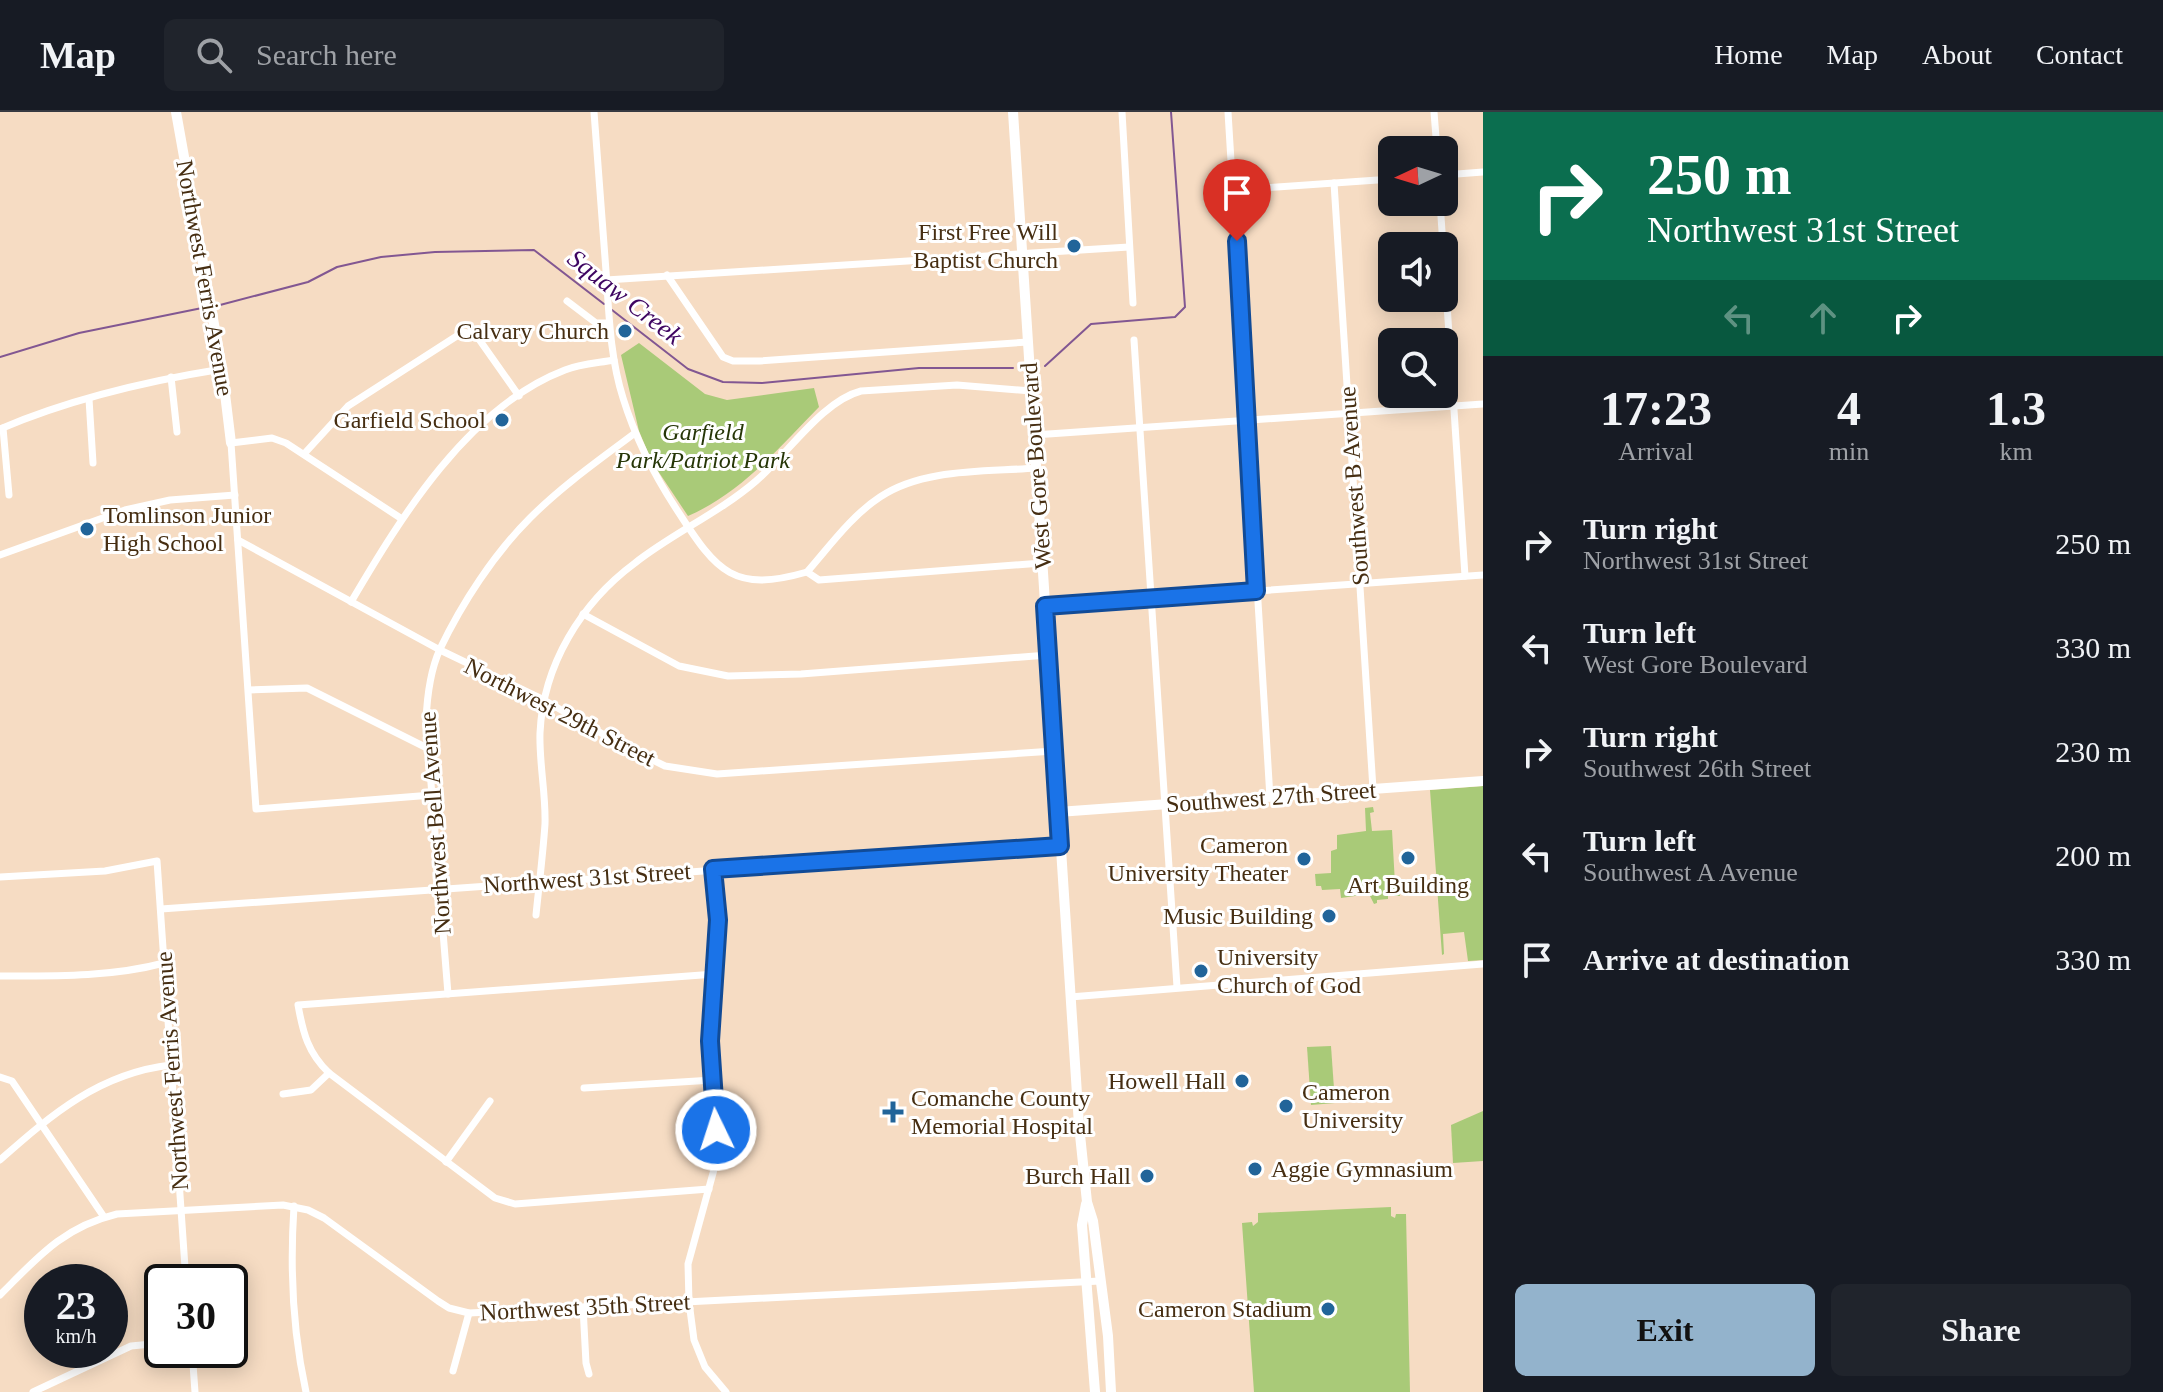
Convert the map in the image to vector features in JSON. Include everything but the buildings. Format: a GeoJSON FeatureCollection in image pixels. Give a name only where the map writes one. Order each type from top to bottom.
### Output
{"type":"FeatureCollection","features":[{"type":"Feature","properties":{"kind":"main road","name":"Northwest Ferris Avenue"},"geometry":{"type":"LineString","coordinates":[[176,112],[222,369],[231,443]]}},
{"type":"Feature","properties":{"kind":"main road","name":"West Gore Boulevard"},"geometry":{"type":"LineString","coordinates":[[1013,112],[1070,997],[1087,1202],[1093,1221],[1111,1392]]}},
{"type":"Feature","properties":{"kind":"main road","name":"Southwest 27th Street"},"geometry":{"type":"LineString","coordinates":[[1058,812],[1483,781]]}},
{"type":"Feature","properties":{"kind":"main road","name":"West Gore Boulevard"},"geometry":{"type":"LineString","coordinates":[[1087,1202],[1082,1225],[1095,1392]]}},
{"type":"Feature","properties":{"kind":"street"},"geometry":{"type":"LineString","coordinates":[[594,112],[614,360],[635,433],[656,480],[710,557],[735,577],[754,582],[807,572],[844,529],[879,497],[907,484],[939,476],[1036,468]]}},
{"type":"Feature","properties":{"kind":"street"},"geometry":{"type":"LineString","coordinates":[[1122,112],[1133,303]]}},
{"type":"Feature","properties":{"kind":"street"},"geometry":{"type":"LineString","coordinates":[[1228,112],[1270,798]]}},
{"type":"Feature","properties":{"kind":"street"},"geometry":{"type":"LineString","coordinates":[[1434,112],[1436,136]]}},
{"type":"Feature","properties":{"kind":"street"},"geometry":{"type":"LineString","coordinates":[[1458,174],[1483,172]]}},
{"type":"Feature","properties":{"kind":"street"},"geometry":{"type":"LineString","coordinates":[[1234,190],[1378,180]]}},
{"type":"Feature","properties":{"kind":"street","name":"Southwest B Avenue"},"geometry":{"type":"LineString","coordinates":[[1334,183],[1373,789]]}},
{"type":"Feature","properties":{"kind":"street"},"geometry":{"type":"LineString","coordinates":[[606,280],[1129,247]]}},
{"type":"Feature","properties":{"kind":"street"},"geometry":{"type":"LineString","coordinates":[[667,275],[723,357],[733,361],[1028,342]]}},
{"type":"Feature","properties":{"kind":"street"},"geometry":{"type":"LineString","coordinates":[[567,301],[596,323],[609,320]]}},
{"type":"Feature","properties":{"kind":"street"},"geometry":{"type":"LineString","coordinates":[[304,454],[348,406],[463,332],[476,335],[519,396]]}},
{"type":"Feature","properties":{"kind":"street"},"geometry":{"type":"LineString","coordinates":[[1134,340],[1177,987]]}},
{"type":"Feature","properties":{"kind":"street"},"geometry":{"type":"LineString","coordinates":[[351,602],[402,519],[434,474],[464,441],[519,396],[566,370],[614,360]]}},
{"type":"Feature","properties":{"kind":"street"},"geometry":{"type":"LineString","coordinates":[[9,495],[1,428],[89,399],[171,377],[222,369]]}},
{"type":"Feature","properties":{"kind":"street"},"geometry":{"type":"LineString","coordinates":[[171,377],[177,432]]}},
{"type":"Feature","properties":{"kind":"street"},"geometry":{"type":"LineString","coordinates":[[536,915],[545,822],[540,733],[544,700],[563,645],[603,590],[635,562],[755,482],[848,395],[861,391],[957,385],[1031,391]]}},
{"type":"Feature","properties":{"kind":"street"},"geometry":{"type":"LineString","coordinates":[[89,399],[93,463]]}},
{"type":"Feature","properties":{"kind":"street"},"geometry":{"type":"LineString","coordinates":[[1458,406],[1483,404]]}},
{"type":"Feature","properties":{"kind":"street"},"geometry":{"type":"LineString","coordinates":[[1034,435],[1424,408]]}},
{"type":"Feature","properties":{"kind":"street"},"geometry":{"type":"LineString","coordinates":[[1454,408],[1465,576]]}},
{"type":"Feature","properties":{"kind":"street","name":"Northwest Bell Avenue"},"geometry":{"type":"LineString","coordinates":[[448,994],[427,699],[440,650],[462,609],[498,555],[530,518],[635,433]]}},
{"type":"Feature","properties":{"kind":"street"},"geometry":{"type":"LineString","coordinates":[[402,519],[304,454],[272,438],[231,443],[256,809],[432,795]]}},
{"type":"Feature","properties":{"kind":"street"},"geometry":{"type":"LineString","coordinates":[[0,555],[125,510],[170,500],[235,495]]}},
{"type":"Feature","properties":{"kind":"street","name":"Northwest 29th Street"},"geometry":{"type":"LineString","coordinates":[[238,540],[440,650],[544,700],[665,766],[717,774],[1054,751]]}},
{"type":"Feature","properties":{"kind":"street"},"geometry":{"type":"LineString","coordinates":[[807,572],[819,580],[1042,563]]}},
{"type":"Feature","properties":{"kind":"street"},"geometry":{"type":"LineString","coordinates":[[1045,606],[1483,575]]}},
{"type":"Feature","properties":{"kind":"street"},"geometry":{"type":"LineString","coordinates":[[583,614],[679,666],[728,676],[801,674],[1048,655]]}},
{"type":"Feature","properties":{"kind":"street"},"geometry":{"type":"LineString","coordinates":[[249,690],[307,688],[429,749]]}},
{"type":"Feature","properties":{"kind":"street","name":"Northwest 31st Street"},"geometry":{"type":"LineString","coordinates":[[161,909],[1060,846]]}},
{"type":"Feature","properties":{"kind":"street","name":"Northwest Ferris Avenue"},"geometry":{"type":"LineString","coordinates":[[0,877],[105,871],[157,861],[185,1264]]}},
{"type":"Feature","properties":{"kind":"street"},"geometry":{"type":"LineString","coordinates":[[713,869],[718,920],[710,1041],[718,1155],[688,1264],[694,1340],[705,1367],[726,1392]]}},
{"type":"Feature","properties":{"kind":"street"},"geometry":{"type":"LineString","coordinates":[[0,976],[48,976],[143,968],[164,963]]}},
{"type":"Feature","properties":{"kind":"street"},"geometry":{"type":"LineString","coordinates":[[1070,997],[1483,964]]}},
{"type":"Feature","properties":{"kind":"street"},"geometry":{"type":"LineString","coordinates":[[709,1189],[515,1204],[495,1198],[329,1073],[307,1047],[298,1005],[715,974]]}},
{"type":"Feature","properties":{"kind":"street"},"geometry":{"type":"LineString","coordinates":[[0,1160],[68,1104],[122,1075],[171,1065]]}},
{"type":"Feature","properties":{"kind":"street"},"geometry":{"type":"LineString","coordinates":[[283,1094],[311,1090],[329,1073]]}},
{"type":"Feature","properties":{"kind":"street"},"geometry":{"type":"LineString","coordinates":[[0,1077],[12,1081],[104,1217]]}},
{"type":"Feature","properties":{"kind":"street"},"geometry":{"type":"LineString","coordinates":[[584,1088],[713,1080]]}},
{"type":"Feature","properties":{"kind":"street"},"geometry":{"type":"LineString","coordinates":[[446,1162],[490,1101]]}},
{"type":"Feature","properties":{"kind":"street","name":"Northwest 35th Street"},"geometry":{"type":"LineString","coordinates":[[0,1295],[50,1245],[85,1224],[104,1217],[283,1205],[324,1218],[438,1301],[449,1308],[469,1313],[1100,1281]]}},
{"type":"Feature","properties":{"kind":"street"},"geometry":{"type":"LineString","coordinates":[[294,1206],[296,1307],[300,1364],[306,1392]]}},
{"type":"Feature","properties":{"kind":"street"},"geometry":{"type":"LineString","coordinates":[[583,1307],[589,1374]]}},
{"type":"Feature","properties":{"kind":"street"},"geometry":{"type":"LineString","coordinates":[[453,1371],[469,1313]]}},
{"type":"Feature","properties":{"kind":"street"},"geometry":{"type":"LineString","coordinates":[[33,1392],[131,1346],[144,1345]]}},
{"type":"Feature","properties":{"kind":"street"},"geometry":{"type":"LineString","coordinates":[[193,1368],[195,1392]]}},
{"type":"Feature","properties":{"kind":"green space","name":"Garfield Park/Patriot Park"},"geometry":{"type":"Polygon","coordinates":[[[639,343],[705,394],[727,400],[814,388],[819,407],[742,482],[688,516],[652,462],[639,431],[621,355],[639,343]]]}},
{"type":"Feature","properties":{"kind":"green space"},"geometry":{"type":"Polygon","coordinates":[[[1483,786],[1483,960],[1468,961],[1464,932],[1443,934],[1442,955],[1430,790],[1483,786]]]}},
{"type":"Feature","properties":{"kind":"green space"},"geometry":{"type":"Polygon","coordinates":[[[1373,807],[1374,812],[1370,813],[1372,831],[1392,830],[1395,884],[1399,885],[1400,896],[1388,896],[1388,899],[1377,900],[1374,904],[1369,894],[1341,898],[1340,889],[1322,890],[1321,886],[1316,886],[1315,874],[1331,873],[1331,851],[1337,849],[1337,835],[1366,831],[1365,808],[1373,807]]]}},
{"type":"Feature","properties":{"kind":"green space"},"geometry":{"type":"Polygon","coordinates":[[[1331,1046],[1335,1103],[1311,1105],[1307,1047],[1331,1046]]]}},
{"type":"Feature","properties":{"kind":"green space"},"geometry":{"type":"Polygon","coordinates":[[[1483,1111],[1483,1161],[1453,1163],[1451,1125],[1483,1111]]]}},
{"type":"Feature","properties":{"kind":"green space","name":"Cameron Stadium"},"geometry":{"type":"Polygon","coordinates":[[[1391,1207],[1391,1216],[1395,1218],[1396,1214],[1406,1214],[1410,1392],[1254,1392],[1242,1223],[1252,1222],[1253,1226],[1258,1222],[1258,1213],[1391,1207]]]}},
{"type":"Feature","properties":{"kind":"waterway","name":"Squaw Creek"},"geometry":{"type":"LineString","coordinates":[[1045,366],[1091,324],[1175,317],[1185,307],[1171,112]]}},
{"type":"Feature","properties":{"kind":"waterway","name":"Squaw Creek"},"geometry":{"type":"LineString","coordinates":[[220,305],[308,282],[337,267],[381,257],[435,252],[534,250],[604,304]]}},
{"type":"Feature","properties":{"kind":"waterway","name":"Squaw Creek"},"geometry":{"type":"LineString","coordinates":[[0,357],[79,333],[202,308]]}},
{"type":"Feature","properties":{"kind":"waterway","name":"Squaw Creek"},"geometry":{"type":"LineString","coordinates":[[612,310],[688,369],[723,382],[762,383],[919,368],[1013,368]]}},
{"type":"Feature","properties":{"kind":"place","name":"First Free Will Baptist Church"},"geometry":{"type":"Point","coordinates":[1074,246]}},
{"type":"Feature","properties":{"kind":"place","name":"Calvary Church"},"geometry":{"type":"Point","coordinates":[625,331]}},
{"type":"Feature","properties":{"kind":"place","name":"Garfield School"},"geometry":{"type":"Point","coordinates":[502,420]}},
{"type":"Feature","properties":{"kind":"place","name":"Tomlinson Junior High School"},"geometry":{"type":"Point","coordinates":[87,529]}},
{"type":"Feature","properties":{"kind":"place","name":"Art Building"},"geometry":{"type":"Point","coordinates":[1408,858]}},
{"type":"Feature","properties":{"kind":"place","name":"Cameron University Theater"},"geometry":{"type":"Point","coordinates":[1304,859]}},
{"type":"Feature","properties":{"kind":"place","name":"Music Building"},"geometry":{"type":"Point","coordinates":[1329,916]}},
{"type":"Feature","properties":{"kind":"place","name":"University Church of God"},"geometry":{"type":"Point","coordinates":[1201,971]}},
{"type":"Feature","properties":{"kind":"place","name":"Howell Hall"},"geometry":{"type":"Point","coordinates":[1242,1081]}},
{"type":"Feature","properties":{"kind":"place","name":"Cameron University"},"geometry":{"type":"Point","coordinates":[1286,1106]}},
{"type":"Feature","properties":{"kind":"place","name":"Comanche County Memorial Hospital"},"geometry":{"type":"Point","coordinates":[893,1112]}},
{"type":"Feature","properties":{"kind":"place","name":"Aggie Gymnasium"},"geometry":{"type":"Point","coordinates":[1255,1169]}},
{"type":"Feature","properties":{"kind":"place","name":"Burch Hall"},"geometry":{"type":"Point","coordinates":[1147,1176]}},
{"type":"Feature","properties":{"kind":"place","name":"Cameron Stadium"},"geometry":{"type":"Point","coordinates":[1328,1309]}},
{"type":"Feature","properties":{"kind":"route"},"geometry":{"type":"LineString","coordinates":[[716,1130],[710,1041],[718,920],[713,869],[1060,846],[1045,606],[1256,591],[1237,241]]}}]}
